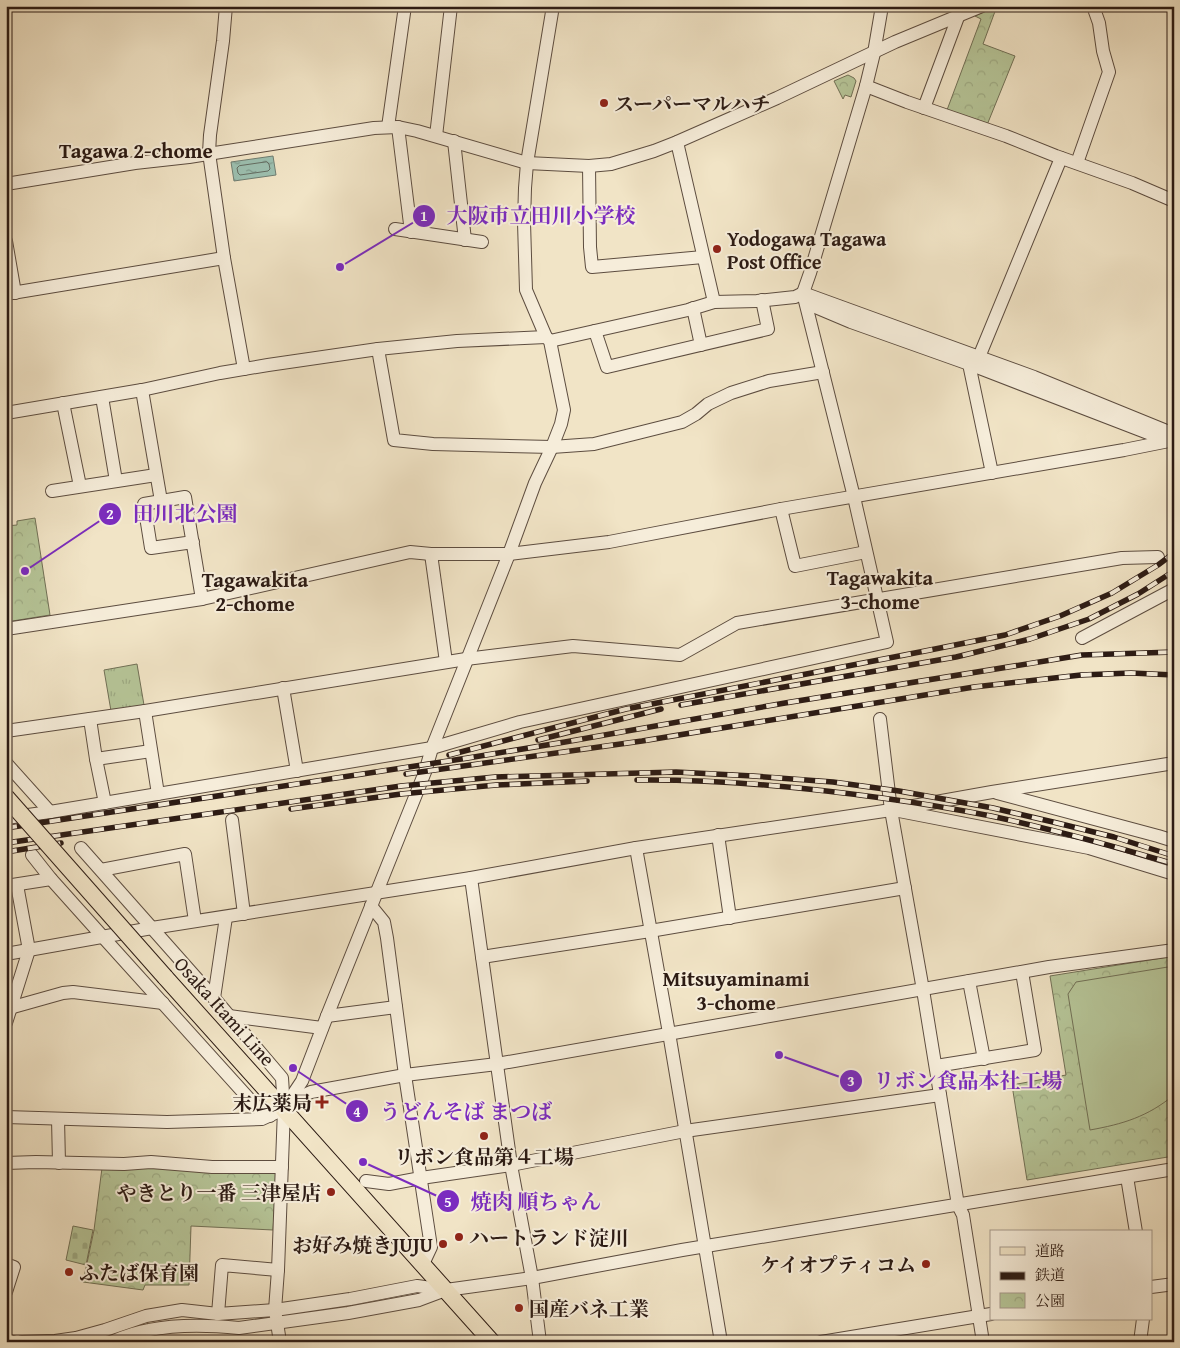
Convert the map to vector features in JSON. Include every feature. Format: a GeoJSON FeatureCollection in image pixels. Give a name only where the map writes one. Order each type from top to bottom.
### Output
{"type":"FeatureCollection","features":[{"type":"Feature","properties":{"kind":"main road","name":"Osaka Itami Line"},"geometry":{"type":"LineString","coordinates":[[6,797],[165,977],[277,1112],[423,1264],[492,1342]]}},
{"type":"Feature","properties":{"kind":"street"},"geometry":{"type":"LineString","coordinates":[[226,6],[209,153],[224,258],[244,369]]}},
{"type":"Feature","properties":{"kind":"street"},"geometry":{"type":"LineString","coordinates":[[405,6],[393,127],[411,232]]}},
{"type":"Feature","properties":{"kind":"street"},"geometry":{"type":"LineString","coordinates":[[436,136],[451,6]]}},
{"type":"Feature","properties":{"kind":"street"},"geometry":{"type":"LineString","coordinates":[[277,1112],[302,1081],[326,1016],[425,772],[432,748],[535,483],[561,424],[564,410],[548,339],[526,290],[524,222],[524,188],[527,164],[554,6]]}},
{"type":"Feature","properties":{"kind":"street"},"geometry":{"type":"LineString","coordinates":[[6,818],[432,748],[520,722],[887,642],[854,497],[804,298],[866,86],[882,6]]}},
{"type":"Feature","properties":{"kind":"street"},"geometry":{"type":"LineString","coordinates":[[6,184],[135,163],[189,157],[374,128],[393,127],[436,136],[527,164],[590,166],[610,164],[677,142],[895,42],[982,6]]}},
{"type":"Feature","properties":{"kind":"street"},"geometry":{"type":"LineString","coordinates":[[1077,163],[1109,72],[1103,51],[1099,23],[1093,6]]}},
{"type":"Feature","properties":{"kind":"street"},"geometry":{"type":"LineString","coordinates":[[924,108],[958,17]]}},
{"type":"Feature","properties":{"kind":"street"},"geometry":{"type":"LineString","coordinates":[[866,86],[1132,183],[1174,201]]}},
{"type":"Feature","properties":{"kind":"street"},"geometry":{"type":"LineString","coordinates":[[454,141],[465,240]]}},
{"type":"Feature","properties":{"kind":"street"},"geometry":{"type":"LineString","coordinates":[[677,142],[714,302]]}},
{"type":"Feature","properties":{"kind":"street"},"geometry":{"type":"LineString","coordinates":[[992,473],[974,361],[1061,158]]}},
{"type":"Feature","properties":{"kind":"street"},"geometry":{"type":"LineString","coordinates":[[590,166],[590,248],[592,267],[703,257]]}},
{"type":"Feature","properties":{"kind":"street"},"geometry":{"type":"LineString","coordinates":[[395,229],[482,242]]}},
{"type":"Feature","properties":{"kind":"street"},"geometry":{"type":"LineString","coordinates":[[6,242],[10,293],[224,258]]}},
{"type":"Feature","properties":{"kind":"street"},"geometry":{"type":"LineString","coordinates":[[6,413],[142,390],[244,369],[378,348],[457,341],[548,339],[595,331],[714,302],[795,297],[804,298],[851,322],[974,361],[1034,377],[1171,438]]}},
{"type":"Feature","properties":{"kind":"street"},"geometry":{"type":"LineString","coordinates":[[595,331],[607,367],[768,329],[762,300]]}},
{"type":"Feature","properties":{"kind":"street"},"geometry":{"type":"LineString","coordinates":[[693,308],[701,345]]}},
{"type":"Feature","properties":{"kind":"street"},"geometry":{"type":"LineString","coordinates":[[378,348],[394,440],[433,444],[552,447],[594,444],[682,422],[708,404],[731,393],[769,381],[823,372]]}},
{"type":"Feature","properties":{"kind":"street"},"geometry":{"type":"LineString","coordinates":[[142,390],[161,501]]}},
{"type":"Feature","properties":{"kind":"street"},"geometry":{"type":"LineString","coordinates":[[102,397],[116,480]]}},
{"type":"Feature","properties":{"kind":"street"},"geometry":{"type":"LineString","coordinates":[[63,403],[80,486]]}},
{"type":"Feature","properties":{"kind":"street"},"geometry":{"type":"LineString","coordinates":[[6,628],[202,599],[410,552],[430,554],[509,554],[609,542],[781,509],[1124,450],[1171,438]]}},
{"type":"Feature","properties":{"kind":"street"},"geometry":{"type":"LineString","coordinates":[[52,491],[156,475]]}},
{"type":"Feature","properties":{"kind":"street"},"geometry":{"type":"LineString","coordinates":[[192,542],[151,548],[144,504],[185,497],[202,599]]}},
{"type":"Feature","properties":{"kind":"street"},"geometry":{"type":"LineString","coordinates":[[781,509],[795,566],[866,552]]}},
{"type":"Feature","properties":{"kind":"street"},"geometry":{"type":"LineString","coordinates":[[430,554],[446,662]]}},
{"type":"Feature","properties":{"kind":"street"},"geometry":{"type":"LineString","coordinates":[[6,732],[446,662],[573,646],[680,655],[737,623],[1122,558],[1158,557]]}},
{"type":"Feature","properties":{"kind":"street"},"geometry":{"type":"LineString","coordinates":[[1082,638],[1174,589]]}},
{"type":"Feature","properties":{"kind":"street"},"geometry":{"type":"LineString","coordinates":[[283,688],[297,771]]}},
{"type":"Feature","properties":{"kind":"street"},"geometry":{"type":"LineString","coordinates":[[145,711],[158,794]]}},
{"type":"Feature","properties":{"kind":"street"},"geometry":{"type":"LineString","coordinates":[[90,719],[105,803]]}},
{"type":"Feature","properties":{"kind":"street"},"geometry":{"type":"LineString","coordinates":[[880,719],[892,810],[924,990],[958,1205],[964,1216],[985,1315],[983,1342]]}},
{"type":"Feature","properties":{"kind":"street"},"geometry":{"type":"LineString","coordinates":[[96,759],[151,750]]}},
{"type":"Feature","properties":{"kind":"street"},"geometry":{"type":"LineString","coordinates":[[6,763],[50,812]]}},
{"type":"Feature","properties":{"kind":"street"},"geometry":{"type":"LineString","coordinates":[[6,954],[152,928],[471,878],[636,848],[892,810],[1174,763]]}},
{"type":"Feature","properties":{"kind":"street"},"geometry":{"type":"LineString","coordinates":[[992,792],[1174,841]]}},
{"type":"Feature","properties":{"kind":"street"},"geometry":{"type":"LineString","coordinates":[[892,810],[1089,848],[1174,874]]}},
{"type":"Feature","properties":{"kind":"street"},"geometry":{"type":"LineString","coordinates":[[232,820],[244,914]]}},
{"type":"Feature","properties":{"kind":"street"},"geometry":{"type":"LineString","coordinates":[[718,835],[730,918]]}},
{"type":"Feature","properties":{"kind":"street"},"geometry":{"type":"LineString","coordinates":[[81,848],[280,1075],[277,1112],[282,1166],[276,1316],[280,1342]]}},
{"type":"Feature","properties":{"kind":"street"},"geometry":{"type":"LineString","coordinates":[[636,848],[721,1342]]}},
{"type":"Feature","properties":{"kind":"street"},"geometry":{"type":"LineString","coordinates":[[32,854],[51,879],[261,1112],[277,1112]]}},
{"type":"Feature","properties":{"kind":"street"},"geometry":{"type":"LineString","coordinates":[[101,870],[185,854],[195,921]]}},
{"type":"Feature","properties":{"kind":"street"},"geometry":{"type":"LineString","coordinates":[[471,878],[511,1165],[532,1278],[540,1342]]}},
{"type":"Feature","properties":{"kind":"street"},"geometry":{"type":"LineString","coordinates":[[6,1023],[29,950],[11,886],[51,879]]}},
{"type":"Feature","properties":{"kind":"street"},"geometry":{"type":"LineString","coordinates":[[482,957],[906,888]]}},
{"type":"Feature","properties":{"kind":"street"},"geometry":{"type":"LineString","coordinates":[[371,906],[384,922],[431,1246],[423,1264]]}},
{"type":"Feature","properties":{"kind":"street"},"geometry":{"type":"LineString","coordinates":[[214,998],[226,917]]}},
{"type":"Feature","properties":{"kind":"street"},"geometry":{"type":"LineString","coordinates":[[6,1117],[168,1122],[262,1119],[311,1092],[405,1075],[497,1064],[1022,972],[1174,950]]}},
{"type":"Feature","properties":{"kind":"street"},"geometry":{"type":"LineString","coordinates":[[936,1066],[1035,1050],[1022,972]]}},
{"type":"Feature","properties":{"kind":"street"},"geometry":{"type":"LineString","coordinates":[[969,981],[984,1059]]}},
{"type":"Feature","properties":{"kind":"street"},"geometry":{"type":"LineString","coordinates":[[9,1009],[63,993],[73,992],[163,1003]]}},
{"type":"Feature","properties":{"kind":"street"},"geometry":{"type":"LineString","coordinates":[[326,1016],[396,1007]]}},
{"type":"Feature","properties":{"kind":"street"},"geometry":{"type":"LineString","coordinates":[[229,1016],[322,1028]]}},
{"type":"Feature","properties":{"kind":"street"},"geometry":{"type":"LineString","coordinates":[[366,1181],[389,1184],[511,1165],[685,1131],[940,1095]]}},
{"type":"Feature","properties":{"kind":"street"},"geometry":{"type":"LineString","coordinates":[[58,1119],[59,1162]]}},
{"type":"Feature","properties":{"kind":"street"},"geometry":{"type":"LineString","coordinates":[[6,1163],[124,1164],[151,1162],[212,1167],[282,1166]]}},
{"type":"Feature","properties":{"kind":"street"},"geometry":{"type":"LineString","coordinates":[[22,1342],[107,1338],[169,1327],[225,1326],[240,1328],[276,1316],[418,1286],[446,1290],[532,1278],[705,1247],[1174,1169]]}},
{"type":"Feature","properties":{"kind":"street"},"geometry":{"type":"LineString","coordinates":[[1127,1176],[1136,1230]]}},
{"type":"Feature","properties":{"kind":"street"},"geometry":{"type":"LineString","coordinates":[[6,1264],[14,1267],[6,1292]]}},
{"type":"Feature","properties":{"kind":"street"},"geometry":{"type":"LineString","coordinates":[[218,1314],[222,1265],[278,1270]]}},
{"type":"Feature","properties":{"kind":"street"},"geometry":{"type":"LineString","coordinates":[[1152,1287],[1174,1284]]}},
{"type":"Feature","properties":{"kind":"street"},"geometry":{"type":"LineString","coordinates":[[107,1338],[146,1316],[182,1310],[218,1314],[276,1316]]}},
{"type":"Feature","properties":{"kind":"street"},"geometry":{"type":"LineString","coordinates":[[821,1342],[985,1315]]}},
{"type":"Feature","properties":{"kind":"street"},"geometry":{"type":"LineString","coordinates":[[1140,1342],[1142,1320]]}},
{"type":"Feature","properties":{"kind":"street"},"geometry":{"type":"LineString","coordinates":[[6,1341],[13,1342]]}},
{"type":"Feature","properties":{"kind":"green space"},"geometry":{"type":"Polygon","coordinates":[[[996,6],[983,44],[1015,56],[987,125],[947,110],[981,19],[975,16],[996,6]]]}},
{"type":"Feature","properties":{"kind":"green space"},"geometry":{"type":"Polygon","coordinates":[[[848,75],[856,81],[851,97],[845,95],[843,99],[834,81],[848,75]]]}},
{"type":"Feature","properties":{"kind":"green space"},"geometry":{"type":"Polygon","coordinates":[[[35,518],[50,615],[6,622],[6,526],[17,525],[17,521],[35,518]]]}},
{"type":"Feature","properties":{"kind":"green space"},"geometry":{"type":"Polygon","coordinates":[[[137,664],[144,705],[111,711],[104,670],[137,664]]]}},
{"type":"Feature","properties":{"kind":"green space"},"geometry":{"type":"Polygon","coordinates":[[[1174,956],[1174,1156],[1027,1180],[1012,1085],[1066,1075],[1050,976],[1174,956]]]}},
{"type":"Feature","properties":{"kind":"green space"},"geometry":{"type":"Polygon","coordinates":[[[1174,966],[1174,1095],[1144,1114],[1113,1125],[1090,1130],[1068,994],[1076,982],[1174,966]]]}},
{"type":"Feature","properties":{"kind":"green space"},"geometry":{"type":"Polygon","coordinates":[[[102,1168],[277,1170],[273,1230],[191,1226],[189,1285],[145,1285],[143,1290],[83,1282],[94,1230],[102,1168]]]}},
{"type":"Feature","properties":{"kind":"green space"},"geometry":{"type":"Polygon","coordinates":[[[73,1226],[93,1230],[86,1265],[66,1260],[73,1226]]]}},
{"type":"Feature","properties":{"kind":"water"},"geometry":{"type":"Polygon","coordinates":[[[273,156],[276,175],[234,181],[231,162],[273,156]]]}},
{"type":"Feature","properties":{"kind":"railway"},"geometry":{"type":"LineString","coordinates":[[449,755],[626,709],[1005,635],[1060,616],[1112,593],[1174,553]]}},
{"type":"Feature","properties":{"kind":"railway"},"geometry":{"type":"LineString","coordinates":[[681,705],[956,657],[1030,639],[1089,619],[1138,594],[1174,571]]}},
{"type":"Feature","properties":{"kind":"railway"},"geometry":{"type":"LineString","coordinates":[[6,828],[468,758],[785,703],[1082,655],[1174,652]]}},
{"type":"Feature","properties":{"kind":"railway"},"geometry":{"type":"LineString","coordinates":[[406,774],[642,741],[974,687],[1081,675],[1131,673],[1174,675]]}},
{"type":"Feature","properties":{"kind":"railway"},"geometry":{"type":"LineString","coordinates":[[538,740],[661,709]]}},
{"type":"Feature","properties":{"kind":"railway"},"geometry":{"type":"LineString","coordinates":[[6,843],[401,786],[495,777],[676,772],[833,782],[899,791],[993,808],[1053,822],[1114,837],[1174,856]]}},
{"type":"Feature","properties":{"kind":"railway"},"geometry":{"type":"LineString","coordinates":[[637,780],[760,784],[923,804],[1037,826],[1174,864]]}},
{"type":"Feature","properties":{"kind":"railway"},"geometry":{"type":"LineString","coordinates":[[291,809],[401,794],[496,785],[587,781]]}},
{"type":"Feature","properties":{"kind":"railway"},"geometry":{"type":"LineString","coordinates":[[6,852],[61,843]]}},
{"type":"Feature","properties":{"kind":"place","name":"スーパーマルハチ"},"geometry":{"type":"Point","coordinates":[604,103]}},
{"type":"Feature","properties":{"kind":"place","name":"Yodogawa Tagawa Post Office"},"geometry":{"type":"Point","coordinates":[717,249]}},
{"type":"Feature","properties":{"kind":"place","name":"大阪市立田川小学校"},"geometry":{"type":"Point","coordinates":[340,267]}},
{"type":"Feature","properties":{"kind":"place","name":"田川北公園"},"geometry":{"type":"Point","coordinates":[25,571]}},
{"type":"Feature","properties":{"kind":"place","name":"リボン食品本社工場"},"geometry":{"type":"Point","coordinates":[779,1055]}},
{"type":"Feature","properties":{"kind":"place","name":"うどんそば まつば"},"geometry":{"type":"Point","coordinates":[293,1068]}},
{"type":"Feature","properties":{"kind":"place","name":"末広薬局"},"geometry":{"type":"Point","coordinates":[322,1102]}},
{"type":"Feature","properties":{"kind":"place","name":"リボン食品第４工場"},"geometry":{"type":"Point","coordinates":[484,1136]}},
{"type":"Feature","properties":{"kind":"place","name":"焼肉 順ちゃん"},"geometry":{"type":"Point","coordinates":[363,1162]}},
{"type":"Feature","properties":{"kind":"place","name":"やきとり一番 三津屋店"},"geometry":{"type":"Point","coordinates":[331,1192]}},
{"type":"Feature","properties":{"kind":"place","name":"ハートランド淀川"},"geometry":{"type":"Point","coordinates":[459,1237]}},
{"type":"Feature","properties":{"kind":"place","name":"お好み焼きJUJU"},"geometry":{"type":"Point","coordinates":[443,1244]}},
{"type":"Feature","properties":{"kind":"place","name":"ケイオプティコム"},"geometry":{"type":"Point","coordinates":[926,1264]}},
{"type":"Feature","properties":{"kind":"place","name":"ふたば保育園"},"geometry":{"type":"Point","coordinates":[69,1272]}},
{"type":"Feature","properties":{"kind":"place","name":"国産バネ工業"},"geometry":{"type":"Point","coordinates":[519,1308]}},
{"type":"Feature","properties":{"kind":"district","name":"Tagawa 2-chome"},"geometry":{"type":"Point","coordinates":[136,150]}},
{"type":"Feature","properties":{"kind":"district","name":"Tagawakita 3-chome"},"geometry":{"type":"Point","coordinates":[880,589]}},
{"type":"Feature","properties":{"kind":"district","name":"Tagawakita 2-chome"},"geometry":{"type":"Point","coordinates":[255,591]}},
{"type":"Feature","properties":{"kind":"district","name":"Mitsuyaminami 3-chome"},"geometry":{"type":"Point","coordinates":[736,990]}}]}
